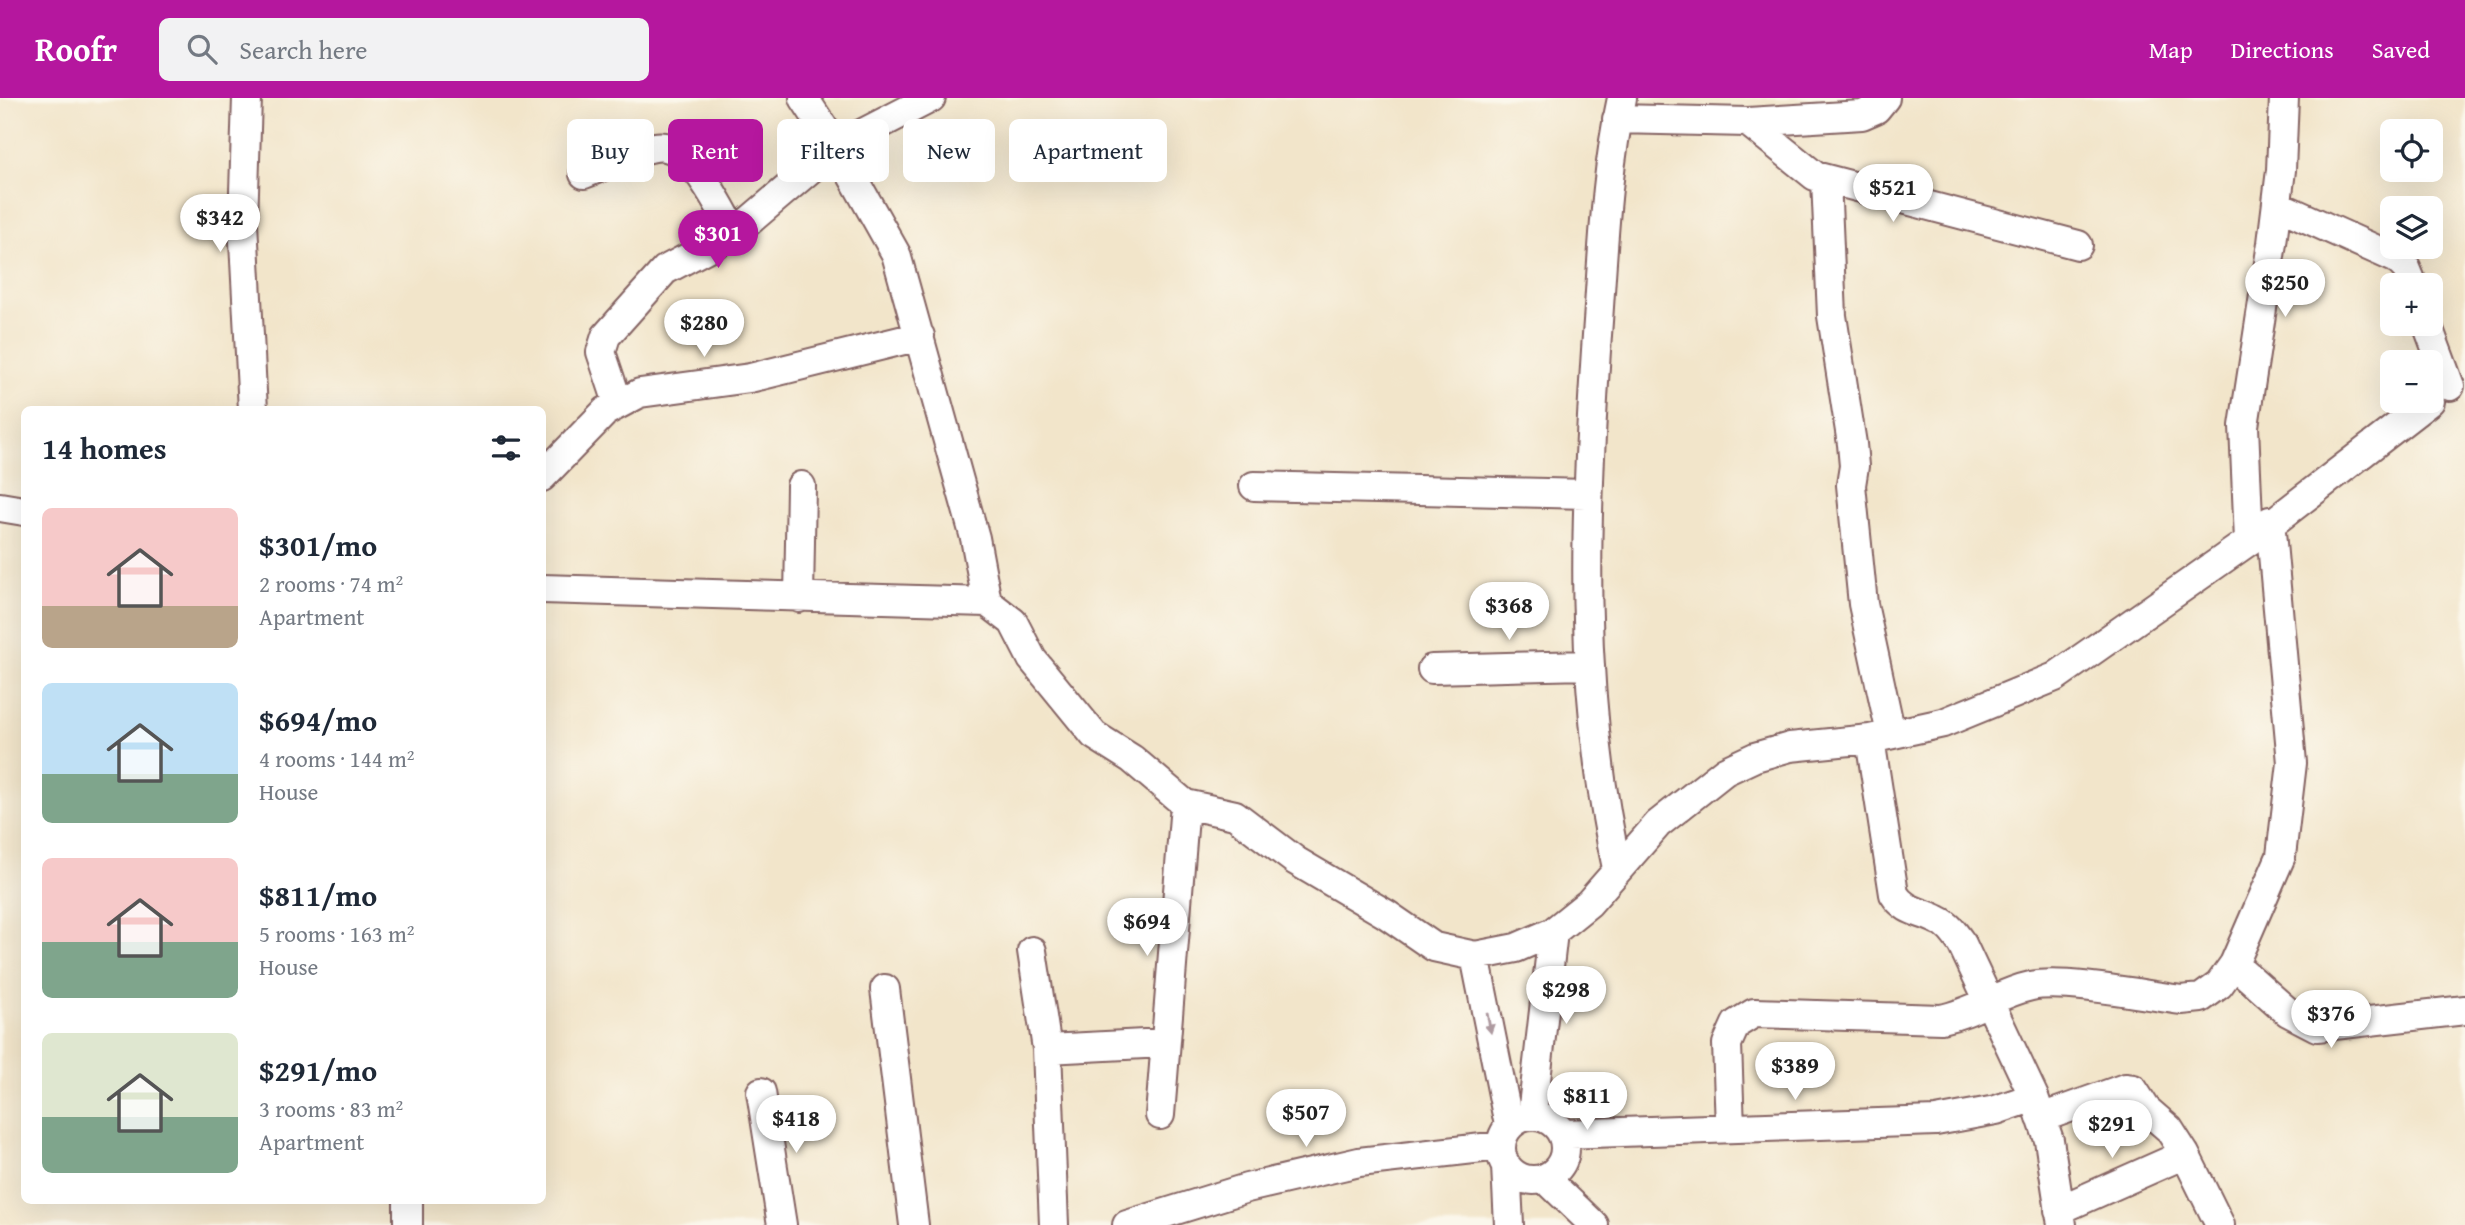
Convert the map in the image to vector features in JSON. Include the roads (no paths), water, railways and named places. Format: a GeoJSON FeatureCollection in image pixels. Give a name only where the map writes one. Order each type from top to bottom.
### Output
{"type":"FeatureCollection","features":[{"type":"Feature","properties":{"kind":"street"},"geometry":{"type":"LineString","coordinates":[[247,98],[243,223],[253,406]]}},
{"type":"Feature","properties":{"kind":"street"},"geometry":{"type":"LineString","coordinates":[[803,98],[817,119]]}},
{"type":"Feature","properties":{"kind":"street"},"geometry":{"type":"LineString","coordinates":[[889,120],[931,98]]}},
{"type":"Feature","properties":{"kind":"street"},"geometry":{"type":"LineString","coordinates":[[1617,868],[1603,794],[1587,665],[1587,494],[1604,242],[1620,108],[1748,122],[1862,115],[1876,109],[1885,98]]}},
{"type":"Feature","properties":{"kind":"street"},"geometry":{"type":"LineString","coordinates":[[2249,541],[2244,426],[2277,205],[2284,98]]}},
{"type":"Feature","properties":{"kind":"street"},"geometry":{"type":"LineString","coordinates":[[1748,122],[1815,176],[2078,245]]}},
{"type":"Feature","properties":{"kind":"street"},"geometry":{"type":"LineString","coordinates":[[654,147],[673,147],[690,160],[736,233]]}},
{"type":"Feature","properties":{"kind":"street"},"geometry":{"type":"LineString","coordinates":[[1826,180],[1832,316],[1852,444],[1854,466],[1851,485],[1880,736],[1894,894],[1901,906],[1938,920],[1951,929],[1962,944],[2049,1140],[2061,1218],[2185,1154]]}},
{"type":"Feature","properties":{"kind":"street"},"geometry":{"type":"LineString","coordinates":[[618,403],[601,352],[606,336],[665,271],[736,233],[795,182]]}},
{"type":"Feature","properties":{"kind":"street"},"geometry":{"type":"LineString","coordinates":[[856,182],[896,254],[975,538],[987,602]]}},
{"type":"Feature","properties":{"kind":"street"},"geometry":{"type":"LineString","coordinates":[[2277,205],[2397,259],[2408,273]]}},
{"type":"Feature","properties":{"kind":"street"},"geometry":{"type":"LineString","coordinates":[[546,473],[588,427],[618,403],[640,393],[750,378],[920,336]]}},
{"type":"Feature","properties":{"kind":"street"},"geometry":{"type":"LineString","coordinates":[[546,589],[987,602],[1013,622],[1032,659],[1094,735],[1132,759],[1185,804],[1235,816],[1296,861],[1386,914],[1434,947],[1475,956],[1516,948],[1553,932],[1588,904],[1658,824],[1725,771],[1755,757],[1790,747],[1880,736],[1943,723],[2055,677],[2249,541],[2270,521],[2444,390],[2430,336]]}},
{"type":"Feature","properties":{"kind":"street"},"geometry":{"type":"LineString","coordinates":[[799,598],[801,486]]}},
{"type":"Feature","properties":{"kind":"street"},"geometry":{"type":"LineString","coordinates":[[1254,486],[1587,494]]}},
{"type":"Feature","properties":{"kind":"street"},"geometry":{"type":"LineString","coordinates":[[0,507],[21,510]]}},
{"type":"Feature","properties":{"kind":"street"},"geometry":{"type":"LineString","coordinates":[[1730,1128],[1727,1044],[1735,1024],[1754,1013],[1941,1019],[1969,1013],[2008,992],[2035,985],[2181,1000],[2201,998],[2219,985],[2234,964],[2281,856],[2292,763],[2270,521]]}},
{"type":"Feature","properties":{"kind":"street"},"geometry":{"type":"LineString","coordinates":[[1432,668],[1587,665]]}},
{"type":"Feature","properties":{"kind":"street"},"geometry":{"type":"LineString","coordinates":[[1160,1115],[1185,804]]}},
{"type":"Feature","properties":{"kind":"street"},"geometry":{"type":"LineString","coordinates":[[1509,1225],[1512,1138],[1553,932]]}},
{"type":"Feature","properties":{"kind":"street"},"geometry":{"type":"LineString","coordinates":[[1032,951],[1047,1049],[1054,1225]]}},
{"type":"Feature","properties":{"kind":"street"},"geometry":{"type":"LineString","coordinates":[[1127,1225],[1247,1188],[1359,1162],[1512,1138],[1550,1120],[1563,1134],[1565,1155],[1554,1172],[1545,1178],[1524,1179],[1512,1138],[1475,956]]}},
{"type":"Feature","properties":{"kind":"street"},"geometry":{"type":"LineString","coordinates":[[2234,964],[2288,1012],[2317,1027],[2465,1010]]}},
{"type":"Feature","properties":{"kind":"street"},"geometry":{"type":"LineString","coordinates":[[885,989],[914,1225]]}},
{"type":"Feature","properties":{"kind":"street"},"geometry":{"type":"LineString","coordinates":[[1047,1049],[1164,1043]]}},
{"type":"Feature","properties":{"kind":"street"},"geometry":{"type":"LineString","coordinates":[[1563,1134],[1936,1121],[1996,1110],[2037,1108],[2125,1088],[2133,1089],[2146,1109],[2169,1129],[2185,1154],[2220,1225]]}},
{"type":"Feature","properties":{"kind":"street"},"geometry":{"type":"LineString","coordinates":[[761,1092],[782,1225]]}},
{"type":"Feature","properties":{"kind":"street"},"geometry":{"type":"LineString","coordinates":[[1545,1178],[1594,1225]]}},
{"type":"Feature","properties":{"kind":"street"},"geometry":{"type":"LineString","coordinates":[[408,1204],[408,1225]]}}]}
